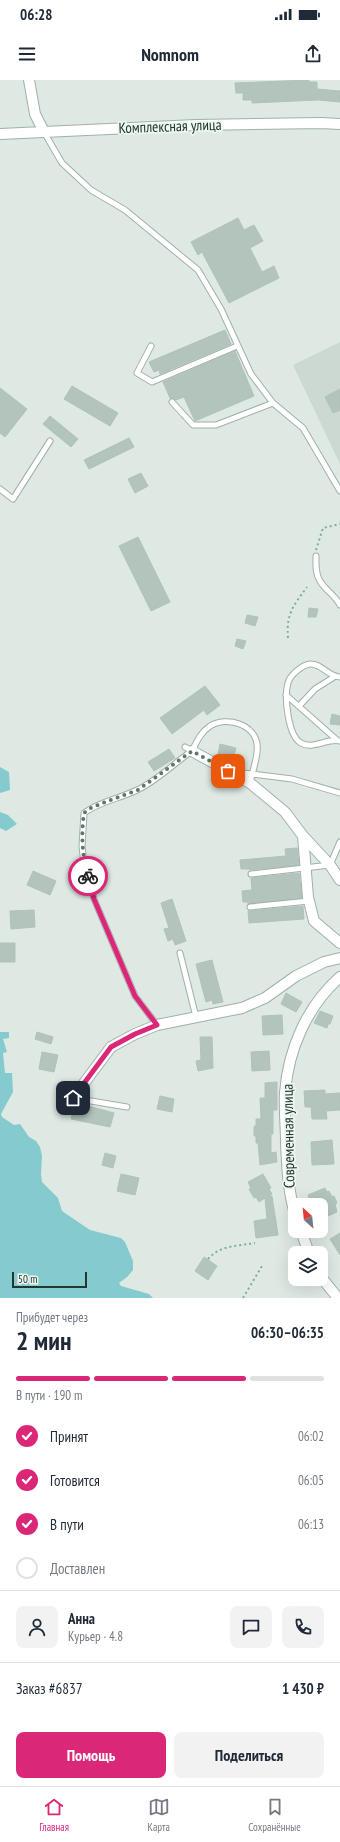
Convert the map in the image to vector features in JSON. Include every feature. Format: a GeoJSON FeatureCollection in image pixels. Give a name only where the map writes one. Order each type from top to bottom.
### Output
{"type":"FeatureCollection","features":[{"type":"Feature","properties":{"kind":"street"},"geometry":{"type":"LineString","coordinates":[[29,80],[35,114],[44,132]]}},
{"type":"Feature","properties":{"kind":"street","name":"Комплексная улица"},"geometry":{"type":"LineString","coordinates":[[0,134],[196,125],[340,124]]}},
{"type":"Feature","properties":{"kind":"street"},"geometry":{"type":"LineString","coordinates":[[189,749],[228,771],[251,779],[285,812],[303,836],[340,878]]}},
{"type":"Feature","properties":{"kind":"street"},"geometry":{"type":"LineString","coordinates":[[303,836],[309,901],[314,921],[340,943]]}},
{"type":"Feature","properties":{"kind":"street"},"geometry":{"type":"LineString","coordinates":[[73,1098],[111,1047],[135,1034],[157,1025],[242,1008],[265,998],[296,976],[324,962],[340,958]]}},
{"type":"Feature","properties":{"kind":"street","name":"Современная улица"},"geometry":{"type":"LineString","coordinates":[[292,1198],[288,1180],[285,1108],[287,1078],[298,1036],[304,1023],[323,995],[340,977]]}},
{"type":"Feature","properties":{"kind":"street"},"geometry":{"type":"LineString","coordinates":[[328,1286],[338,1298]]}},
{"type":"Feature","properties":{"kind":"lane"},"geometry":{"type":"LineString","coordinates":[[44,132],[62,163],[86,185],[125,210],[198,270],[221,309],[251,374],[273,403],[303,428],[340,491]]}},
{"type":"Feature","properties":{"kind":"lane"},"geometry":{"type":"LineString","coordinates":[[151,346],[137,373],[152,382],[238,346]]}},
{"type":"Feature","properties":{"kind":"lane"},"geometry":{"type":"LineString","coordinates":[[172,402],[193,425],[216,425],[273,403]]}},
{"type":"Feature","properties":{"kind":"lane"},"geometry":{"type":"LineString","coordinates":[[0,489],[13,499],[50,441]]}},
{"type":"Feature","properties":{"kind":"lane"},"geometry":{"type":"LineString","coordinates":[[316,556],[316,571],[319,580],[336,597],[340,605]]}},
{"type":"Feature","properties":{"kind":"lane"},"geometry":{"type":"LineString","coordinates":[[337,677],[316,664],[309,664],[293,675],[288,682],[286,695],[290,726],[294,736],[300,742],[308,745],[339,741]]}},
{"type":"Feature","properties":{"kind":"lane"},"geometry":{"type":"LineString","coordinates":[[300,705],[324,681],[337,677]]}},
{"type":"Feature","properties":{"kind":"lane"},"geometry":{"type":"LineString","coordinates":[[286,695],[300,705],[339,741]]}},
{"type":"Feature","properties":{"kind":"lane"},"geometry":{"type":"LineString","coordinates":[[157,1025],[135,996],[94,899],[84,864],[82,846],[84,813],[91,808],[138,790],[189,749],[200,735],[210,726],[218,723],[238,724],[247,727],[254,734],[258,751],[251,779],[292,780],[340,793]]}},
{"type":"Feature","properties":{"kind":"lane"},"geometry":{"type":"LineString","coordinates":[[251,874],[306,869],[330,865],[340,842]]}},
{"type":"Feature","properties":{"kind":"lane"},"geometry":{"type":"LineString","coordinates":[[250,907],[309,901]]}},
{"type":"Feature","properties":{"kind":"lane"},"geometry":{"type":"LineString","coordinates":[[180,953],[196,1017]]}},
{"type":"Feature","properties":{"kind":"lane"},"geometry":{"type":"LineString","coordinates":[[73,1098],[126,1107]]}},
{"type":"Feature","properties":{"kind":"path"},"geometry":{"type":"LineString","coordinates":[[316,556],[317,544],[321,539],[323,528],[340,524]]}},
{"type":"Feature","properties":{"kind":"path"},"geometry":{"type":"LineString","coordinates":[[288,638],[287,623],[291,610],[307,587]]}},
{"type":"Feature","properties":{"kind":"path"},"geometry":{"type":"LineString","coordinates":[[208,1259],[213,1253],[226,1247],[255,1243]]}},
{"type":"Feature","properties":{"kind":"path"},"geometry":{"type":"LineString","coordinates":[[243,1298],[262,1266]]}},
{"type":"Feature","properties":{"kind":"shaded area"},"geometry":{"type":"Polygon","coordinates":[[[340,342],[340,464],[293,365],[340,342]]]}},
{"type":"Feature","properties":{"kind":"water"},"geometry":{"type":"Polygon","coordinates":[[[0,767],[9,772],[10,790],[0,793],[0,767]]]}},
{"type":"Feature","properties":{"kind":"water"},"geometry":{"type":"Polygon","coordinates":[[[0,812],[8,815],[17,824],[6,831],[0,828],[0,812]]]}},
{"type":"Feature","properties":{"kind":"water"},"geometry":{"type":"Polygon","coordinates":[[[0,1032],[9,1032],[9,1038],[3,1039],[7,1052],[3,1053],[5,1073],[12,1073],[13,1092],[1,1114],[2,1117],[14,1125],[20,1124],[29,1137],[36,1141],[40,1147],[42,1156],[42,1182],[58,1198],[62,1211],[90,1230],[121,1238],[125,1242],[133,1261],[133,1270],[119,1283],[121,1286],[149,1294],[153,1298],[0,1298],[0,1032]]]}},
{"type":"Feature","properties":{"kind":"building"},"geometry":{"type":"Polygon","coordinates":[[[309,80],[309,82],[317,82],[317,89],[340,91],[340,102],[318,100],[252,103],[252,100],[243,100],[243,93],[236,93],[235,83],[309,80]]]}},
{"type":"Feature","properties":{"kind":"building"},"geometry":{"type":"Polygon","coordinates":[[[238,218],[244,230],[254,225],[263,241],[250,248],[262,272],[274,266],[279,278],[229,303],[202,252],[198,255],[191,242],[238,218]]]}},
{"type":"Feature","properties":{"kind":"building"},"geometry":{"type":"Polygon","coordinates":[[[225,330],[231,344],[160,374],[159,370],[154,372],[149,362],[225,330]]]}},
{"type":"Feature","properties":{"kind":"building"},"geometry":{"type":"Polygon","coordinates":[[[235,351],[254,396],[195,421],[184,397],[176,400],[170,398],[163,382],[235,351]]]}},
{"type":"Feature","properties":{"kind":"building"},"geometry":{"type":"Polygon","coordinates":[[[72,386],[118,413],[110,426],[64,399],[72,386]]]}},
{"type":"Feature","properties":{"kind":"building"},"geometry":{"type":"Polygon","coordinates":[[[0,388],[27,409],[5,437],[0,433],[0,388]]]}},
{"type":"Feature","properties":{"kind":"building"},"geometry":{"type":"Polygon","coordinates":[[[340,389],[340,410],[333,413],[325,397],[340,389]]]}},
{"type":"Feature","properties":{"kind":"building"},"geometry":{"type":"Polygon","coordinates":[[[50,416],[78,439],[71,447],[43,424],[50,416]]]}},
{"type":"Feature","properties":{"kind":"building"},"geometry":{"type":"Polygon","coordinates":[[[129,438],[134,447],[89,469],[84,460],[129,438]]]}},
{"type":"Feature","properties":{"kind":"building"},"geometry":{"type":"Polygon","coordinates":[[[141,473],[148,486],[135,493],[128,479],[141,473]]]}},
{"type":"Feature","properties":{"kind":"building"},"geometry":{"type":"Polygon","coordinates":[[[138,537],[170,602],[151,611],[119,546],[138,537]]]}},
{"type":"Feature","properties":{"kind":"building"},"geometry":{"type":"Polygon","coordinates":[[[309,608],[318,609],[316,617],[308,617],[309,608]]]}},
{"type":"Feature","properties":{"kind":"building"},"geometry":{"type":"Polygon","coordinates":[[[247,615],[258,617],[255,626],[245,623],[247,615]]]}},
{"type":"Feature","properties":{"kind":"building"},"geometry":{"type":"Polygon","coordinates":[[[237,639],[246,641],[243,649],[235,646],[237,639]]]}},
{"type":"Feature","properties":{"kind":"building"},"geometry":{"type":"Polygon","coordinates":[[[205,686],[220,705],[207,715],[204,710],[172,734],[160,718],[205,686]]]}},
{"type":"Feature","properties":{"kind":"building"},"geometry":{"type":"Polygon","coordinates":[[[332,714],[340,716],[340,725],[330,724],[332,714]]]}},
{"type":"Feature","properties":{"kind":"building"},"geometry":{"type":"Polygon","coordinates":[[[220,744],[236,748],[233,759],[218,755],[220,744]]]}},
{"type":"Feature","properties":{"kind":"building"},"geometry":{"type":"Polygon","coordinates":[[[169,749],[175,758],[154,771],[148,762],[169,749]]]}},
{"type":"Feature","properties":{"kind":"building"},"geometry":{"type":"Polygon","coordinates":[[[297,848],[299,865],[250,870],[241,869],[240,860],[286,856],[285,849],[297,848]]]}},
{"type":"Feature","properties":{"kind":"building"},"geometry":{"type":"Polygon","coordinates":[[[33,871],[56,881],[50,895],[27,885],[33,871]]]}},
{"type":"Feature","properties":{"kind":"building"},"geometry":{"type":"Polygon","coordinates":[[[299,873],[302,898],[248,904],[248,902],[243,902],[242,891],[252,890],[251,878],[299,873]]]}},
{"type":"Feature","properties":{"kind":"building"},"geometry":{"type":"Polygon","coordinates":[[[172,899],[186,941],[175,945],[173,939],[168,941],[164,929],[169,928],[161,903],[172,899]]]}},
{"type":"Feature","properties":{"kind":"building"},"geometry":{"type":"Polygon","coordinates":[[[303,906],[304,919],[249,923],[248,911],[303,906]]]}},
{"type":"Feature","properties":{"kind":"building"},"geometry":{"type":"Polygon","coordinates":[[[34,910],[35,927],[11,929],[10,911],[34,910]]]}},
{"type":"Feature","properties":{"kind":"building"},"geometry":{"type":"Polygon","coordinates":[[[0,943],[15,943],[15,962],[0,962],[0,943]]]}},
{"type":"Feature","properties":{"kind":"building"},"geometry":{"type":"Polygon","coordinates":[[[212,960],[223,1002],[213,1004],[212,1000],[206,1002],[196,964],[212,960]]]}},
{"type":"Feature","properties":{"kind":"building"},"geometry":{"type":"Polygon","coordinates":[[[286,993],[302,1002],[296,1012],[281,1004],[286,993]]]}},
{"type":"Feature","properties":{"kind":"building"},"geometry":{"type":"Polygon","coordinates":[[[320,1011],[333,1016],[327,1028],[314,1023],[320,1011]]]}},
{"type":"Feature","properties":{"kind":"building"},"geometry":{"type":"Polygon","coordinates":[[[282,1015],[283,1034],[263,1035],[262,1016],[282,1015]]]}},
{"type":"Feature","properties":{"kind":"building"},"geometry":{"type":"Polygon","coordinates":[[[37,1032],[53,1037],[51,1044],[35,1039],[37,1032]]]}},
{"type":"Feature","properties":{"kind":"building"},"geometry":{"type":"Polygon","coordinates":[[[200,1037],[212,1037],[213,1068],[198,1071],[196,1061],[201,1060],[200,1037]]]}},
{"type":"Feature","properties":{"kind":"building"},"geometry":{"type":"Polygon","coordinates":[[[269,1051],[270,1070],[252,1071],[251,1052],[269,1051]]]}},
{"type":"Feature","properties":{"kind":"building"},"geometry":{"type":"Polygon","coordinates":[[[42,1052],[58,1055],[54,1072],[39,1069],[42,1052]]]}},
{"type":"Feature","properties":{"kind":"building"},"geometry":{"type":"Polygon","coordinates":[[[277,1082],[277,1110],[273,1110],[271,1153],[276,1152],[277,1162],[260,1165],[258,1143],[256,1143],[256,1136],[254,1136],[254,1126],[256,1126],[256,1119],[261,1119],[260,1098],[265,1098],[265,1083],[277,1082]]]}},
{"type":"Feature","properties":{"kind":"building"},"geometry":{"type":"Polygon","coordinates":[[[325,1090],[325,1094],[340,1093],[340,1110],[326,1111],[327,1119],[312,1119],[311,1107],[305,1107],[304,1091],[325,1090]]]}},
{"type":"Feature","properties":{"kind":"building"},"geometry":{"type":"Polygon","coordinates":[[[160,1096],[174,1099],[172,1112],[157,1109],[160,1096]]]}},
{"type":"Feature","properties":{"kind":"building"},"geometry":{"type":"Polygon","coordinates":[[[77,1103],[114,1113],[110,1127],[71,1119],[75,1104],[77,1103]]]}},
{"type":"Feature","properties":{"kind":"building"},"geometry":{"type":"Polygon","coordinates":[[[332,1140],[334,1164],[312,1165],[311,1142],[332,1140]]]}},
{"type":"Feature","properties":{"kind":"building"},"geometry":{"type":"Polygon","coordinates":[[[105,1153],[116,1156],[113,1168],[102,1165],[105,1153]]]}},
{"type":"Feature","properties":{"kind":"building"},"geometry":{"type":"Polygon","coordinates":[[[121,1174],[139,1178],[135,1195],[117,1191],[121,1174]]]}},
{"type":"Feature","properties":{"kind":"building"},"geometry":{"type":"Polygon","coordinates":[[[263,1174],[271,1188],[269,1189],[272,1194],[268,1196],[272,1196],[278,1235],[256,1238],[254,1221],[267,1219],[265,1198],[259,1202],[256,1197],[254,1198],[249,1189],[251,1188],[248,1182],[263,1174]]]}},
{"type":"Feature","properties":{"kind":"building"},"geometry":{"type":"Polygon","coordinates":[[[325,1188],[327,1192],[329,1191],[332,1197],[334,1196],[337,1203],[335,1204],[337,1212],[328,1216],[328,1198],[309,1198],[308,1195],[325,1188]]]}},
{"type":"Feature","properties":{"kind":"building"},"geometry":{"type":"Polygon","coordinates":[[[340,1233],[340,1255],[330,1239],[340,1233]]]}},
{"type":"Feature","properties":{"kind":"building"},"geometry":{"type":"Polygon","coordinates":[[[204,1257],[217,1266],[208,1280],[195,1271],[204,1257]]]}},
{"type":"Feature","properties":{"kind":"way so far"},"geometry":{"type":"LineString","coordinates":[[88,876],[84,864],[82,846],[82,826],[84,813],[105,802],[138,790],[192,751],[228,771]]}},
{"type":"Feature","properties":{"kind":"route"},"geometry":{"type":"LineString","coordinates":[[73,1098],[111,1047],[147,1028],[157,1025],[135,996],[94,899],[88,876]]}}]}
